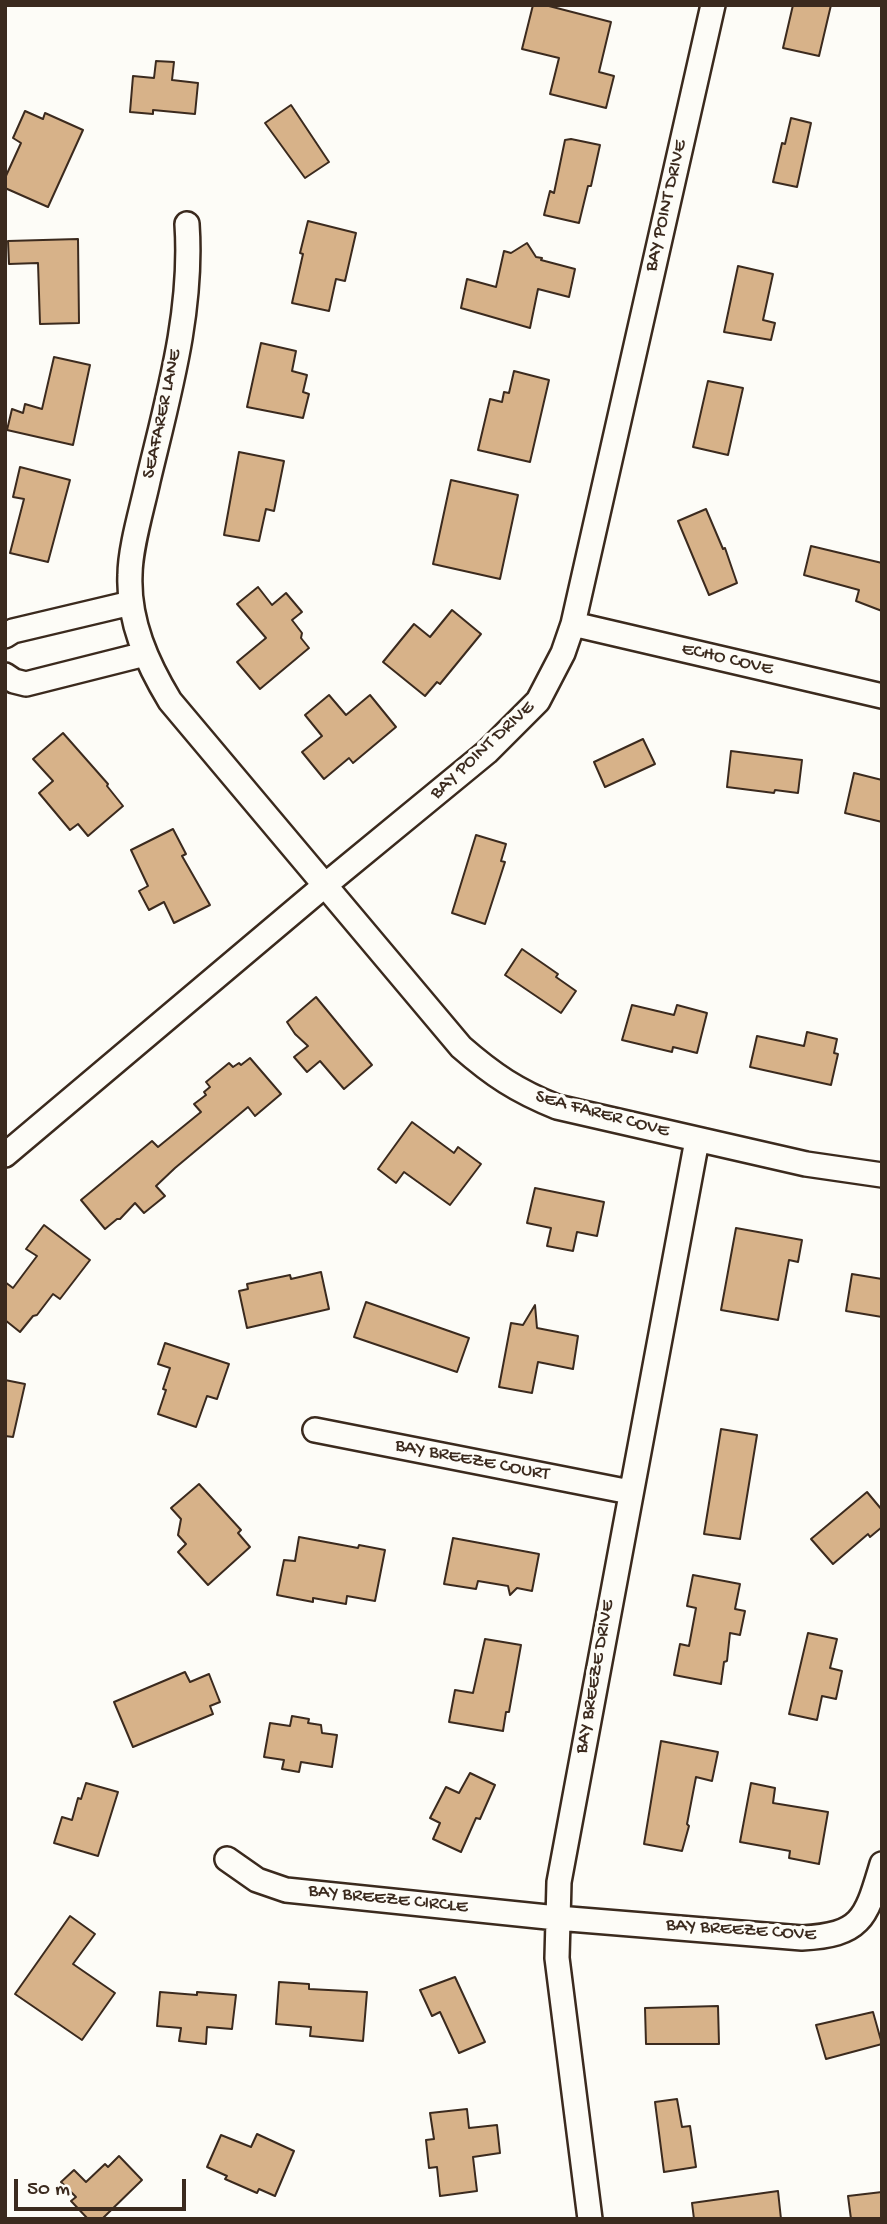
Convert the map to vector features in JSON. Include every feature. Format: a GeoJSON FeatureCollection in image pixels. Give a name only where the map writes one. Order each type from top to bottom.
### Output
{"type":"FeatureCollection","features":[{"type":"Feature","properties":{"kind":"street","name":"BAY POINT DRIVE"},"geometry":{"type":"LineString","coordinates":[[5,1155],[487,752],[538,701],[563,653],[573,624],[713,5]]}},
{"type":"Feature","properties":{"kind":"street","name":"SEAFARER LANE"},"geometry":{"type":"LineString","coordinates":[[187,224],[188,288],[176,362],[130,574],[131,603],[145,654],[170,701],[324,886]]}},
{"type":"Feature","properties":{"kind":"street"},"geometry":{"type":"LineString","coordinates":[[5,636],[25,628],[131,603]]}},
{"type":"Feature","properties":{"kind":"street","name":"ECHO COVE"},"geometry":{"type":"LineString","coordinates":[[573,624],[882,696]]}},
{"type":"Feature","properties":{"kind":"street"},"geometry":{"type":"LineString","coordinates":[[5,676],[26,684],[145,654]]}},
{"type":"Feature","properties":{"kind":"street","name":"SEA FARER COVE"},"geometry":{"type":"LineString","coordinates":[[324,886],[461,1047],[495,1076],[528,1095],[557,1107],[696,1140],[806,1164],[882,1175]]}},
{"type":"Feature","properties":{"kind":"street","name":"BAY BREEZE DRIVE"},"geometry":{"type":"LineString","coordinates":[[590,2219],[557,1958],[559,1882],[696,1140]]}},
{"type":"Feature","properties":{"kind":"street","name":"BAY BREEZE COURT"},"geometry":{"type":"LineString","coordinates":[[315,1430],[630,1492]]}},
{"type":"Feature","properties":{"kind":"street","name":"BAY BREEZE CIRCLE"},"geometry":{"type":"LineString","coordinates":[[227,1859],[257,1880],[286,1889],[556,1918]]}},
{"type":"Feature","properties":{"kind":"street","name":"BAY BREEZE COVE"},"geometry":{"type":"LineString","coordinates":[[556,1918],[802,1938],[828,1937],[857,1922],[869,1907],[882,1864]]}},
{"type":"Feature","properties":{"kind":"building"},"geometry":{"type":"Polygon","coordinates":[[[533,5],[545,5],[611,22],[599,72],[614,76],[606,108],[550,94],[559,58],[522,49],[533,5]]]}},
{"type":"Feature","properties":{"kind":"building"},"geometry":{"type":"Polygon","coordinates":[[[793,5],[831,5],[819,56],[783,48],[793,5]]]}},
{"type":"Feature","properties":{"kind":"building"},"geometry":{"type":"Polygon","coordinates":[[[156,61],[174,62],[172,80],[198,83],[195,114],[153,110],[153,114],[130,112],[133,76],[154,78],[156,61]]]}},
{"type":"Feature","properties":{"kind":"building"},"geometry":{"type":"Polygon","coordinates":[[[291,105],[329,162],[305,178],[265,123],[291,105]]]}},
{"type":"Feature","properties":{"kind":"building"},"geometry":{"type":"Polygon","coordinates":[[[25,111],[43,119],[45,113],[83,130],[48,207],[5,188],[5,178],[21,143],[13,138],[25,111]]]}},
{"type":"Feature","properties":{"kind":"building"},"geometry":{"type":"Polygon","coordinates":[[[791,118],[811,123],[797,187],[773,182],[791,118]]]}},
{"type":"Feature","properties":{"kind":"building"},"geometry":{"type":"Polygon","coordinates":[[[565,140],[600,145],[579,223],[544,215],[550,191],[554,193],[565,140]]]}},
{"type":"Feature","properties":{"kind":"building"},"geometry":{"type":"Polygon","coordinates":[[[308,221],[356,233],[345,281],[336,279],[329,311],[292,303],[308,221]]]}},
{"type":"Feature","properties":{"kind":"building"},"geometry":{"type":"Polygon","coordinates":[[[78,239],[79,323],[40,324],[38,263],[9,264],[8,241],[78,239]]]}},
{"type":"Feature","properties":{"kind":"building"},"geometry":{"type":"Polygon","coordinates":[[[527,243],[541,260],[575,269],[569,297],[538,289],[530,328],[461,308],[467,279],[496,287],[504,251],[511,253],[527,243]]]}},
{"type":"Feature","properties":{"kind":"building"},"geometry":{"type":"Polygon","coordinates":[[[738,266],[773,274],[763,320],[775,323],[771,340],[724,332],[738,266]]]}},
{"type":"Feature","properties":{"kind":"building"},"geometry":{"type":"Polygon","coordinates":[[[261,343],[296,351],[292,371],[307,375],[303,392],[309,394],[303,418],[247,407],[261,343]]]}},
{"type":"Feature","properties":{"kind":"building"},"geometry":{"type":"Polygon","coordinates":[[[54,357],[90,365],[73,445],[7,430],[12,409],[23,413],[25,404],[42,409],[54,357]]]}},
{"type":"Feature","properties":{"kind":"building"},"geometry":{"type":"Polygon","coordinates":[[[514,371],[549,380],[530,462],[478,450],[490,399],[502,402],[504,392],[509,393],[514,371]]]}},
{"type":"Feature","properties":{"kind":"building"},"geometry":{"type":"Polygon","coordinates":[[[708,381],[743,388],[728,455],[693,447],[708,381]]]}},
{"type":"Feature","properties":{"kind":"building"},"geometry":{"type":"Polygon","coordinates":[[[239,452],[284,461],[274,511],[266,509],[259,541],[224,535],[239,452]]]}},
{"type":"Feature","properties":{"kind":"building"},"geometry":{"type":"Polygon","coordinates":[[[20,467],[70,480],[48,562],[10,553],[24,499],[13,497],[20,467]]]}},
{"type":"Feature","properties":{"kind":"building"},"geometry":{"type":"Polygon","coordinates":[[[451,480],[518,495],[500,579],[433,564],[451,480]]]}},
{"type":"Feature","properties":{"kind":"building"},"geometry":{"type":"Polygon","coordinates":[[[706,509],[723,549],[725,548],[737,583],[709,595],[678,521],[706,509]]]}},
{"type":"Feature","properties":{"kind":"building"},"geometry":{"type":"Polygon","coordinates":[[[811,546],[882,563],[882,611],[856,601],[859,590],[804,575],[811,546]]]}},
{"type":"Feature","properties":{"kind":"building"},"geometry":{"type":"Polygon","coordinates":[[[258,587],[272,605],[286,593],[302,612],[292,620],[309,648],[260,689],[237,662],[266,638],[237,604],[258,587]]]}},
{"type":"Feature","properties":{"kind":"building"},"geometry":{"type":"Polygon","coordinates":[[[452,610],[481,634],[440,684],[437,682],[425,696],[383,662],[414,624],[430,637],[452,610]]]}},
{"type":"Feature","properties":{"kind":"building"},"geometry":{"type":"Polygon","coordinates":[[[329,695],[346,715],[370,695],[396,727],[353,763],[349,758],[324,779],[302,752],[322,736],[305,715],[329,695]]]}},
{"type":"Feature","properties":{"kind":"building"},"geometry":{"type":"Polygon","coordinates":[[[63,733],[108,784],[123,806],[88,836],[78,824],[70,830],[39,793],[53,781],[33,759],[63,733]]]}},
{"type":"Feature","properties":{"kind":"building"},"geometry":{"type":"Polygon","coordinates":[[[643,739],[655,764],[605,787],[594,762],[643,739]]]}},
{"type":"Feature","properties":{"kind":"building"},"geometry":{"type":"Polygon","coordinates":[[[731,751],[802,760],[798,793],[727,787],[731,751]]]}},
{"type":"Feature","properties":{"kind":"building"},"geometry":{"type":"Polygon","coordinates":[[[854,773],[882,780],[882,822],[845,813],[854,773]]]}},
{"type":"Feature","properties":{"kind":"building"},"geometry":{"type":"Polygon","coordinates":[[[173,829],[186,854],[182,856],[210,905],[174,923],[164,902],[149,910],[139,891],[148,886],[131,850],[173,829]]]}},
{"type":"Feature","properties":{"kind":"building"},"geometry":{"type":"Polygon","coordinates":[[[476,835],[506,844],[501,861],[505,862],[485,924],[452,913],[476,835]]]}},
{"type":"Feature","properties":{"kind":"building"},"geometry":{"type":"Polygon","coordinates":[[[522,949],[558,974],[556,977],[576,991],[561,1013],[505,975],[522,949]]]}},
{"type":"Feature","properties":{"kind":"building"},"geometry":{"type":"Polygon","coordinates":[[[316,997],[372,1065],[344,1089],[320,1061],[307,1072],[294,1057],[308,1046],[287,1022],[316,997]]]}},
{"type":"Feature","properties":{"kind":"building"},"geometry":{"type":"Polygon","coordinates":[[[632,1005],[674,1015],[677,1005],[707,1013],[697,1053],[673,1047],[672,1052],[622,1040],[632,1005]]]}},
{"type":"Feature","properties":{"kind":"building"},"geometry":{"type":"Polygon","coordinates":[[[807,1032],[837,1039],[834,1053],[838,1054],[831,1085],[750,1067],[757,1036],[804,1046],[807,1032]]]}},
{"type":"Feature","properties":{"kind":"building"},"geometry":{"type":"Polygon","coordinates":[[[250,1058],[281,1094],[255,1116],[248,1107],[175,1168],[156,1186],[165,1196],[144,1213],[135,1203],[120,1219],[105,1229],[81,1200],[152,1141],[158,1147],[201,1112],[194,1104],[206,1095],[204,1092],[210,1087],[206,1082],[229,1063],[233,1067],[250,1058]]]}},
{"type":"Feature","properties":{"kind":"building"},"geometry":{"type":"Polygon","coordinates":[[[412,1122],[454,1153],[458,1147],[481,1164],[450,1205],[404,1172],[396,1183],[378,1169],[412,1122]]]}},
{"type":"Feature","properties":{"kind":"building"},"geometry":{"type":"Polygon","coordinates":[[[535,1188],[604,1202],[597,1236],[577,1232],[573,1251],[547,1246],[551,1228],[527,1223],[535,1188]]]}},
{"type":"Feature","properties":{"kind":"building"},"geometry":{"type":"Polygon","coordinates":[[[44,1225],[90,1260],[60,1299],[53,1294],[20,1332],[5,1320],[5,1282],[13,1288],[37,1256],[26,1249],[44,1225]]]}},
{"type":"Feature","properties":{"kind":"building"},"geometry":{"type":"Polygon","coordinates":[[[736,1228],[802,1240],[798,1262],[789,1260],[778,1320],[721,1310],[736,1228]]]}},
{"type":"Feature","properties":{"kind":"building"},"geometry":{"type":"Polygon","coordinates":[[[321,1272],[329,1309],[247,1328],[239,1291],[248,1289],[247,1284],[290,1275],[291,1279],[321,1272]]]}},
{"type":"Feature","properties":{"kind":"building"},"geometry":{"type":"Polygon","coordinates":[[[852,1274],[882,1279],[882,1317],[846,1311],[852,1274]]]}},
{"type":"Feature","properties":{"kind":"building"},"geometry":{"type":"Polygon","coordinates":[[[366,1302],[469,1338],[457,1372],[354,1337],[366,1302]]]}},
{"type":"Feature","properties":{"kind":"building"},"geometry":{"type":"Polygon","coordinates":[[[535,1305],[537,1328],[578,1336],[573,1369],[538,1362],[532,1393],[499,1387],[511,1323],[523,1325],[535,1305]]]}},
{"type":"Feature","properties":{"kind":"building"},"geometry":{"type":"Polygon","coordinates":[[[165,1343],[229,1364],[217,1399],[207,1396],[196,1427],[158,1414],[170,1368],[158,1364],[165,1343]]]}},
{"type":"Feature","properties":{"kind":"building"},"geometry":{"type":"Polygon","coordinates":[[[5,1380],[25,1384],[13,1437],[5,1436],[5,1380]]]}},
{"type":"Feature","properties":{"kind":"building"},"geometry":{"type":"Polygon","coordinates":[[[721,1429],[757,1435],[740,1539],[704,1534],[721,1429]]]}},
{"type":"Feature","properties":{"kind":"building"},"geometry":{"type":"Polygon","coordinates":[[[199,1484],[241,1530],[238,1533],[250,1547],[208,1585],[178,1552],[186,1544],[178,1535],[181,1519],[171,1508],[199,1484]]]}},
{"type":"Feature","properties":{"kind":"building"},"geometry":{"type":"Polygon","coordinates":[[[867,1492],[882,1510],[882,1527],[870,1537],[868,1534],[833,1564],[811,1539],[867,1492]]]}},
{"type":"Feature","properties":{"kind":"building"},"geometry":{"type":"Polygon","coordinates":[[[299,1537],[385,1550],[375,1601],[347,1596],[346,1604],[313,1598],[313,1602],[277,1595],[284,1560],[295,1561],[299,1537]]]}},
{"type":"Feature","properties":{"kind":"building"},"geometry":{"type":"Polygon","coordinates":[[[453,1538],[539,1554],[532,1591],[517,1588],[510,1595],[508,1586],[478,1581],[476,1589],[444,1584],[453,1538]]]}},
{"type":"Feature","properties":{"kind":"building"},"geometry":{"type":"Polygon","coordinates":[[[693,1575],[740,1584],[735,1609],[745,1611],[740,1635],[730,1633],[721,1684],[674,1675],[680,1644],[689,1646],[696,1608],[687,1606],[693,1575]]]}},
{"type":"Feature","properties":{"kind":"building"},"geometry":{"type":"Polygon","coordinates":[[[808,1633],[837,1639],[830,1668],[842,1671],[836,1699],[822,1696],[817,1720],[789,1714],[808,1633]]]}},
{"type":"Feature","properties":{"kind":"building"},"geometry":{"type":"Polygon","coordinates":[[[485,1639],[521,1645],[503,1731],[449,1722],[455,1690],[473,1693],[485,1639]]]}},
{"type":"Feature","properties":{"kind":"building"},"geometry":{"type":"Polygon","coordinates":[[[185,1672],[190,1682],[209,1674],[220,1702],[210,1706],[213,1714],[133,1747],[114,1702],[185,1672]]]}},
{"type":"Feature","properties":{"kind":"building"},"geometry":{"type":"Polygon","coordinates":[[[292,1716],[309,1719],[308,1723],[321,1725],[322,1733],[337,1735],[332,1767],[301,1762],[299,1772],[282,1769],[284,1760],[264,1757],[270,1723],[290,1726],[292,1716]]]}},
{"type":"Feature","properties":{"kind":"building"},"geometry":{"type":"Polygon","coordinates":[[[661,1741],[718,1752],[712,1781],[696,1777],[687,1824],[689,1826],[682,1851],[644,1844],[661,1741]]]}},
{"type":"Feature","properties":{"kind":"building"},"geometry":{"type":"Polygon","coordinates":[[[470,1773],[495,1785],[461,1852],[433,1839],[440,1823],[430,1818],[446,1787],[459,1793],[470,1773]]]}},
{"type":"Feature","properties":{"kind":"building"},"geometry":{"type":"Polygon","coordinates":[[[86,1783],[118,1792],[98,1856],[54,1843],[62,1817],[72,1820],[78,1798],[81,1799],[86,1783]]]}},
{"type":"Feature","properties":{"kind":"building"},"geometry":{"type":"Polygon","coordinates":[[[751,1783],[775,1788],[773,1803],[828,1812],[819,1864],[789,1858],[790,1851],[740,1842],[751,1783]]]}},
{"type":"Feature","properties":{"kind":"building"},"geometry":{"type":"Polygon","coordinates":[[[70,1916],[95,1934],[73,1964],[115,1993],[82,2040],[15,1994],[70,1916]]]}},
{"type":"Feature","properties":{"kind":"building"},"geometry":{"type":"Polygon","coordinates":[[[455,1977],[485,2042],[459,2053],[440,2012],[432,2016],[420,1990],[455,1977]]]}},
{"type":"Feature","properties":{"kind":"building"},"geometry":{"type":"Polygon","coordinates":[[[279,1982],[309,1984],[309,1989],[367,1992],[363,2041],[310,2036],[311,2027],[276,2024],[279,1982]]]}},
{"type":"Feature","properties":{"kind":"building"},"geometry":{"type":"Polygon","coordinates":[[[160,1992],[236,1995],[232,2029],[207,2027],[206,2044],[179,2041],[181,2028],[157,2026],[160,1992]]]}},
{"type":"Feature","properties":{"kind":"building"},"geometry":{"type":"Polygon","coordinates":[[[718,2006],[719,2044],[646,2044],[645,2008],[718,2006]]]}},
{"type":"Feature","properties":{"kind":"building"},"geometry":{"type":"Polygon","coordinates":[[[873,2012],[882,2044],[826,2059],[816,2025],[873,2012]]]}},
{"type":"Feature","properties":{"kind":"building"},"geometry":{"type":"Polygon","coordinates":[[[677,2099],[682,2127],[690,2126],[696,2167],[664,2172],[655,2102],[677,2099]]]}},
{"type":"Feature","properties":{"kind":"building"},"geometry":{"type":"Polygon","coordinates":[[[467,2109],[469,2128],[497,2125],[500,2153],[473,2157],[477,2191],[440,2196],[437,2167],[429,2168],[426,2140],[434,2139],[430,2113],[467,2109]]]}},
{"type":"Feature","properties":{"kind":"building"},"geometry":{"type":"Polygon","coordinates":[[[257,2134],[294,2151],[275,2196],[259,2189],[257,2193],[225,2179],[227,2176],[207,2167],[221,2135],[251,2147],[257,2134]]]}},
{"type":"Feature","properties":{"kind":"building"},"geometry":{"type":"Polygon","coordinates":[[[119,2156],[142,2180],[102,2219],[88,2219],[71,2201],[76,2197],[61,2182],[74,2170],[86,2182],[105,2164],[108,2167],[119,2156]]]}},
{"type":"Feature","properties":{"kind":"building"},"geometry":{"type":"Polygon","coordinates":[[[778,2191],[781,2219],[694,2219],[692,2203],[778,2191]]]}},
{"type":"Feature","properties":{"kind":"building"},"geometry":{"type":"Polygon","coordinates":[[[882,2192],[882,2219],[851,2219],[848,2196],[882,2192]]]}}]}
